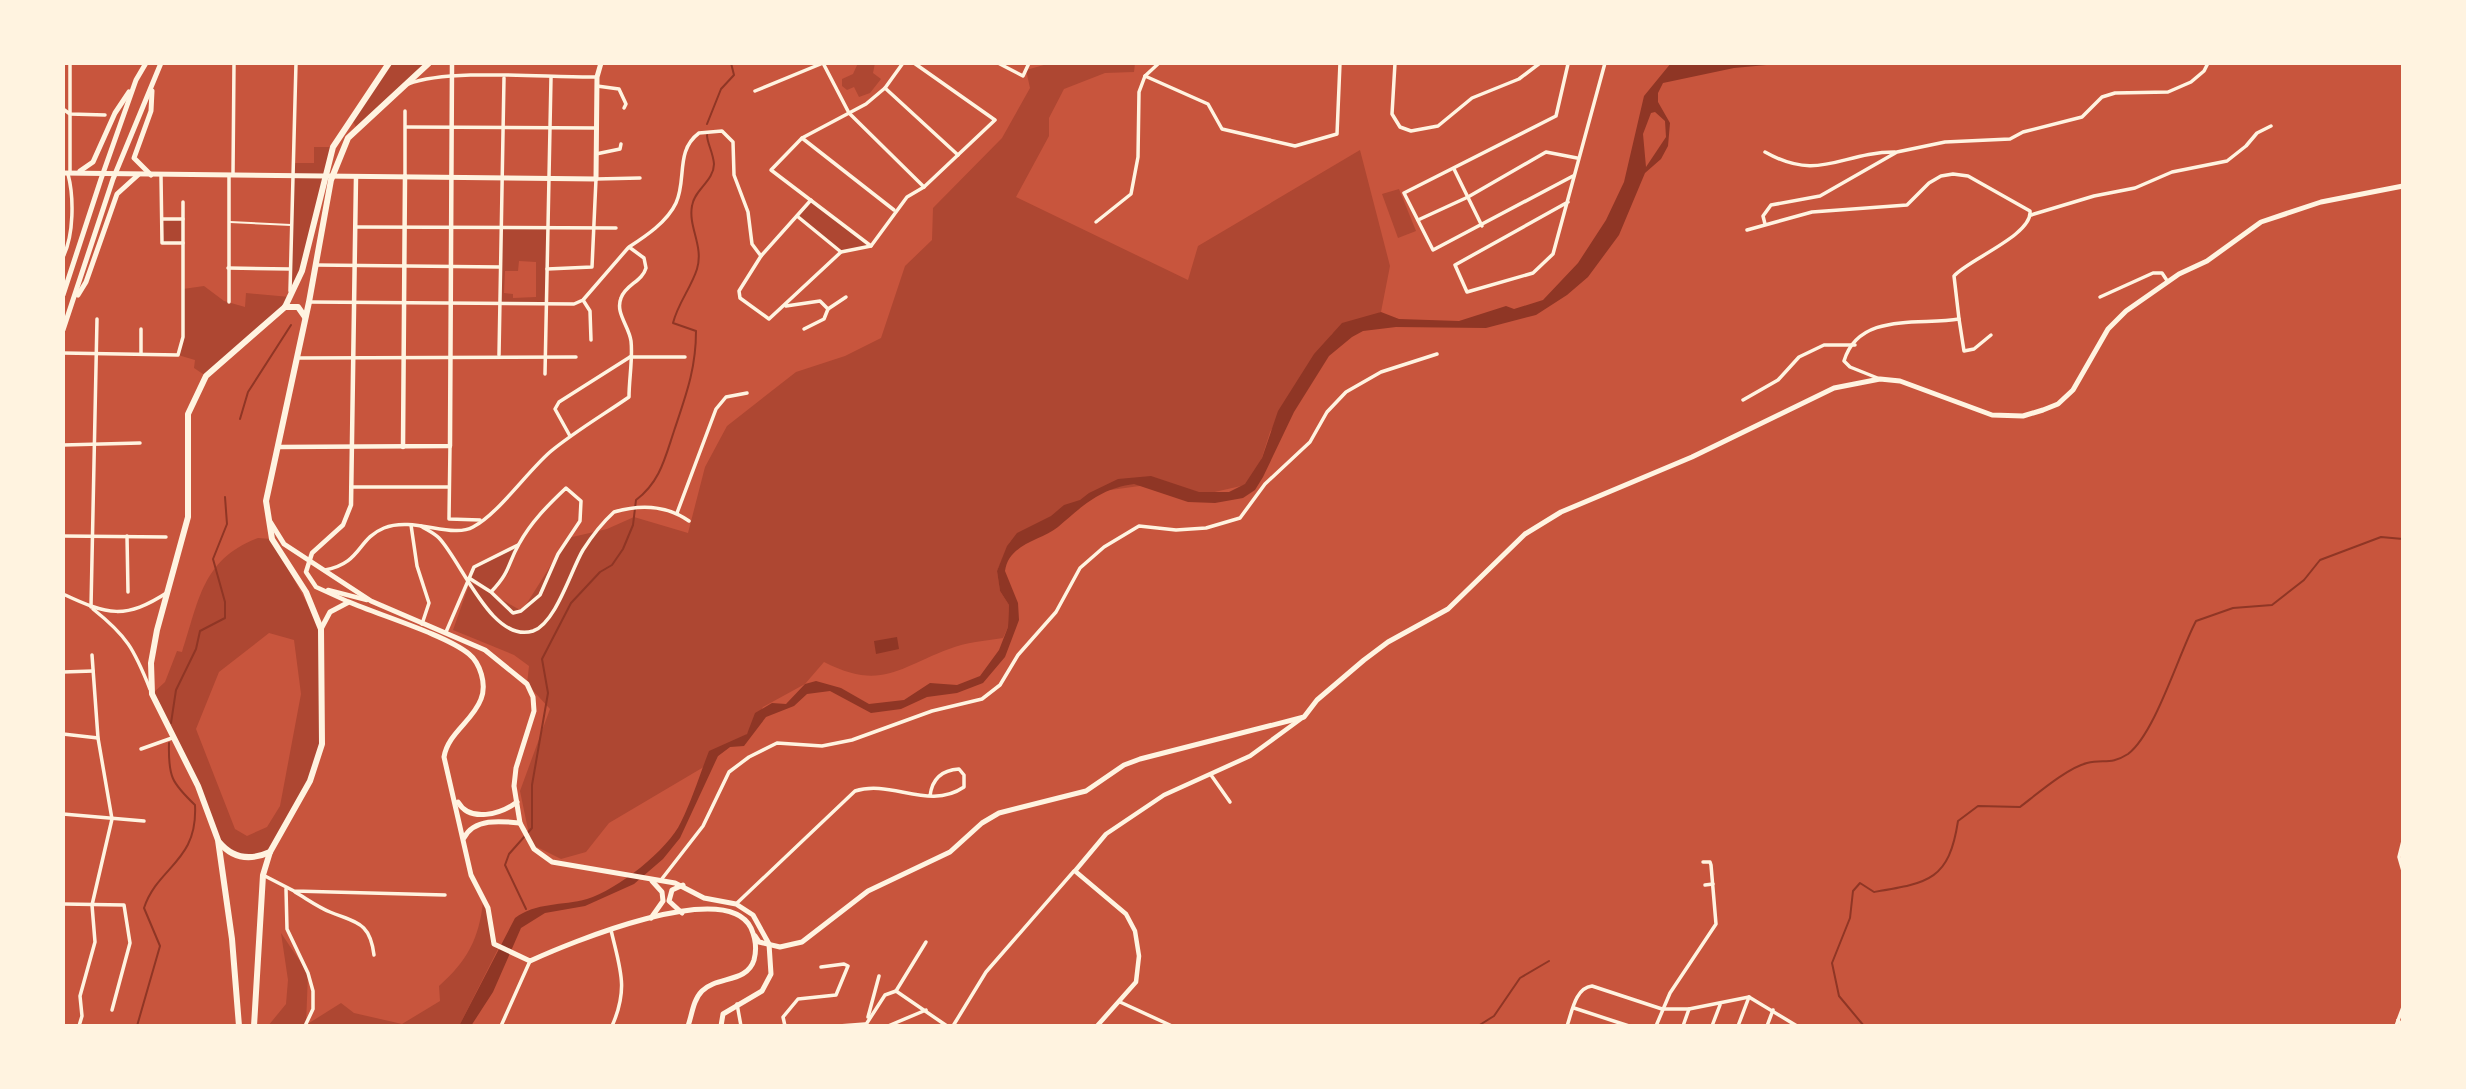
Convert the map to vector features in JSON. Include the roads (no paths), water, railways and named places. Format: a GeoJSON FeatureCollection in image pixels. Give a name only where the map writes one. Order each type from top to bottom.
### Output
{"type":"FeatureCollection","features":[{"type":"Feature","properties":{"kind":"main road"},"geometry":{"type":"LineString","coordinates":[[69,174],[93,162],[115,113],[146,63]]}},
{"type":"Feature","properties":{"kind":"main road"},"geometry":{"type":"LineString","coordinates":[[63,330],[113,179],[161,63]]}},
{"type":"Feature","properties":{"kind":"main road"},"geometry":{"type":"LineString","coordinates":[[239,1026],[232,939],[218,840],[198,786],[152,694],[151,663],[188,517],[187,437],[191,408],[206,376],[285,307],[302,271],[333,147],[389,63]]}},
{"type":"Feature","properties":{"kind":"main road"},"geometry":{"type":"LineString","coordinates":[[254,1026],[263,875],[270,852],[319,760],[323,737],[321,629],[306,592],[272,539],[266,501],[337,161],[348,138],[360,124],[429,63]]}},
{"type":"Feature","properties":{"kind":"main road"},"geometry":{"type":"LineString","coordinates":[[69,174],[596,179],[597,77],[601,63]]}},
{"type":"Feature","properties":{"kind":"main road"},"geometry":{"type":"LineString","coordinates":[[63,295],[136,80]]}},
{"type":"Feature","properties":{"kind":"main road"},"geometry":{"type":"LineString","coordinates":[[151,176],[134,158],[150,111],[153,83]]}},
{"type":"Feature","properties":{"kind":"main road"},"geometry":{"type":"LineString","coordinates":[[73,304],[86,282],[117,194],[138,175]]}},
{"type":"Feature","properties":{"kind":"main road"},"geometry":{"type":"LineString","coordinates":[[267,517],[284,544],[371,601],[422,623],[471,655],[482,676],[483,687],[478,704],[446,746],[445,769],[455,797],[471,876],[488,908],[494,944],[530,961],[611,927],[703,909],[732,913],[748,922],[759,942],[780,947],[802,942],[868,891],[950,852],[982,823],[999,813],[1086,791],[1124,765],[1140,759],[1224,740],[1304,717],[1317,701],[1388,642],[1448,608],[1511,547],[1545,520],[1692,457],[1834,388],[1880,379],[1900,381],[1992,415],[2023,416],[2043,410],[2073,390],[2108,329],[2126,311],[2168,282],[2207,261],[2261,222],[2309,205],[2403,186]]}},
{"type":"Feature","properties":{"kind":"main road"},"geometry":{"type":"LineString","coordinates":[[285,307],[298,307],[305,317]]}},
{"type":"Feature","properties":{"kind":"main road"},"geometry":{"type":"LineString","coordinates":[[321,629],[330,612],[349,602],[403,625],[485,650],[520,676],[533,697],[529,731],[516,768],[517,802],[520,823],[534,849],[552,862],[661,880],[683,886],[704,898],[736,904],[752,915],[769,944],[771,974],[768,983],[762,991],[737,1003],[723,1014],[721,1026]]}},
{"type":"Feature","properties":{"kind":"main road"},"geometry":{"type":"LineString","coordinates":[[455,797],[461,808],[474,814],[500,811],[517,802]]}},
{"type":"Feature","properties":{"kind":"main road"},"geometry":{"type":"LineString","coordinates":[[464,838],[468,831],[480,823],[520,823]]}},
{"type":"Feature","properties":{"kind":"main road"},"geometry":{"type":"LineString","coordinates":[[218,840],[225,849],[247,859],[270,852]]}},
{"type":"Feature","properties":{"kind":"main road"},"geometry":{"type":"LineString","coordinates":[[650,880],[657,884],[663,901],[660,910],[651,918]]}},
{"type":"Feature","properties":{"kind":"main road"},"geometry":{"type":"LineString","coordinates":[[682,913],[669,901],[672,890],[683,886]]}},
{"type":"Feature","properties":{"kind":"main road"},"geometry":{"type":"LineString","coordinates":[[688,1026],[697,998],[703,989],[749,970],[754,961],[755,936]]}},
{"type":"Feature","properties":{"kind":"street"},"geometry":{"type":"LineString","coordinates":[[63,257],[68,247],[71,221],[70,63]]}},
{"type":"Feature","properties":{"kind":"street"},"geometry":{"type":"LineString","coordinates":[[229,302],[234,63]]}},
{"type":"Feature","properties":{"kind":"street"},"geometry":{"type":"LineString","coordinates":[[290,297],[296,63]]}},
{"type":"Feature","properties":{"kind":"street"},"geometry":{"type":"LineString","coordinates":[[452,63],[449,519],[482,520]]}},
{"type":"Feature","properties":{"kind":"street"},"geometry":{"type":"LineString","coordinates":[[755,91],[822,63],[849,113],[924,187]]}},
{"type":"Feature","properties":{"kind":"street"},"geometry":{"type":"LineString","coordinates":[[871,246],[771,170],[802,138],[849,113],[885,88],[903,63]]}},
{"type":"Feature","properties":{"kind":"street"},"geometry":{"type":"LineString","coordinates":[[811,200],[761,257],[739,291],[740,298],[769,319],[841,252],[871,246],[894,210],[907,197],[924,187],[995,120],[914,63]]}},
{"type":"Feature","properties":{"kind":"street"},"geometry":{"type":"LineString","coordinates":[[998,63],[1023,76],[1029,63]]}},
{"type":"Feature","properties":{"kind":"street"},"geometry":{"type":"LineString","coordinates":[[1096,222],[1131,194],[1138,157],[1139,92],[1145,76],[1159,63]]}},
{"type":"Feature","properties":{"kind":"street"},"geometry":{"type":"LineString","coordinates":[[1145,76],[1208,104],[1222,129],[1296,146],[1337,134],[1340,63]]}},
{"type":"Feature","properties":{"kind":"street"},"geometry":{"type":"LineString","coordinates":[[1395,63],[1392,114],[1400,127],[1411,131],[1438,126],[1472,98],[1520,79],[1540,63]]}},
{"type":"Feature","properties":{"kind":"street"},"geometry":{"type":"LineString","coordinates":[[1568,202],[1455,265],[1468,292],[1533,273],[1553,254],[1568,202],[1577,158],[1605,63]]}},
{"type":"Feature","properties":{"kind":"street"},"geometry":{"type":"LineString","coordinates":[[1765,152],[1785,161],[1821,167],[1884,152],[1897,152],[1945,142],[2010,139],[2023,132],[2082,117],[2102,97],[2115,93],[2168,92],[2191,82],[2204,71],[2208,63]]}},
{"type":"Feature","properties":{"kind":"street"},"geometry":{"type":"LineString","coordinates":[[1568,64],[1556,116],[1404,193],[1433,250],[1574,175]]}},
{"type":"Feature","properties":{"kind":"street"},"geometry":{"type":"LineString","coordinates":[[399,88],[422,79],[452,77],[597,77]]}},
{"type":"Feature","properties":{"kind":"street"},"geometry":{"type":"LineString","coordinates":[[499,356],[504,78]]}},
{"type":"Feature","properties":{"kind":"street"},"geometry":{"type":"LineString","coordinates":[[545,374],[551,78]]}},
{"type":"Feature","properties":{"kind":"street"},"geometry":{"type":"LineString","coordinates":[[597,86],[619,89],[626,104],[624,108]]}},
{"type":"Feature","properties":{"kind":"street"},"geometry":{"type":"LineString","coordinates":[[885,88],[958,155]]}},
{"type":"Feature","properties":{"kind":"street"},"geometry":{"type":"LineString","coordinates":[[63,109],[70,114],[105,115]]}},
{"type":"Feature","properties":{"kind":"street"},"geometry":{"type":"LineString","coordinates":[[403,447],[405,111]]}},
{"type":"Feature","properties":{"kind":"street"},"geometry":{"type":"LineString","coordinates":[[1991,335],[1974,349],[1964,351],[1954,276],[1959,270],[1997,248],[2026,224],[2031,215],[2094,196],[2135,188],[2172,172],[2227,161],[2257,133],[2271,126]]}},
{"type":"Feature","properties":{"kind":"street"},"geometry":{"type":"LineString","coordinates":[[406,127],[597,128]]}},
{"type":"Feature","properties":{"kind":"street"},"geometry":{"type":"LineString","coordinates":[[309,302],[574,304],[583,300],[629,247],[668,215],[680,190],[685,149],[692,137],[710,130],[722,131],[733,142],[734,175],[748,212],[752,244],[761,257]]}},
{"type":"Feature","properties":{"kind":"street"},"geometry":{"type":"LineString","coordinates":[[63,136],[70,136]]}},
{"type":"Feature","properties":{"kind":"street"},"geometry":{"type":"LineString","coordinates":[[802,138],[894,210]]}},
{"type":"Feature","properties":{"kind":"street"},"geometry":{"type":"LineString","coordinates":[[596,154],[620,149],[621,144]]}},
{"type":"Feature","properties":{"kind":"street"},"geometry":{"type":"LineString","coordinates":[[1418,220],[1468,197],[1546,152],[1577,158]]}},
{"type":"Feature","properties":{"kind":"street"},"geometry":{"type":"LineString","coordinates":[[1765,224],[1763,216],[1771,205],[1820,196],[1897,152]]}},
{"type":"Feature","properties":{"kind":"street"},"geometry":{"type":"LineString","coordinates":[[1454,169],[1482,226]]}},
{"type":"Feature","properties":{"kind":"street"},"geometry":{"type":"LineString","coordinates":[[1747,230],[1812,212],[1907,205],[1928,183],[1941,176],[1953,174],[1968,176],[2011,203],[2027,209],[2031,215]]}},
{"type":"Feature","properties":{"kind":"street"},"geometry":{"type":"LineString","coordinates":[[161,176],[162,243],[183,243]]}},
{"type":"Feature","properties":{"kind":"street"},"geometry":{"type":"LineString","coordinates":[[349,602],[316,587],[306,572],[312,553],[343,524],[349,514],[355,177]]}},
{"type":"Feature","properties":{"kind":"street"},"geometry":{"type":"LineString","coordinates":[[547,269],[592,267],[596,179],[640,178]]}},
{"type":"Feature","properties":{"kind":"street"},"geometry":{"type":"LineString","coordinates":[[63,353],[178,355],[183,337],[183,202]]}},
{"type":"Feature","properties":{"kind":"street"},"geometry":{"type":"LineString","coordinates":[[797,216],[841,252]]}},
{"type":"Feature","properties":{"kind":"street"},"geometry":{"type":"LineString","coordinates":[[162,219],[183,219]]}},
{"type":"Feature","properties":{"kind":"street"},"geometry":{"type":"LineString","coordinates":[[63,221],[71,221]]}},
{"type":"Feature","properties":{"kind":"street"},"geometry":{"type":"LineString","coordinates":[[355,227],[616,228]]}},
{"type":"Feature","properties":{"kind":"street"},"geometry":{"type":"LineString","coordinates":[[326,570],[348,563],[377,531],[391,525],[419,525],[453,531],[474,527],[550,452],[629,397],[631,340],[620,311],[620,302],[628,288],[639,280],[646,268],[644,258],[629,247]]}},
{"type":"Feature","properties":{"kind":"street"},"geometry":{"type":"LineString","coordinates":[[314,265],[500,267]]}},
{"type":"Feature","properties":{"kind":"street"},"geometry":{"type":"LineString","coordinates":[[228,268],[290,270]]}},
{"type":"Feature","properties":{"kind":"street"},"geometry":{"type":"LineString","coordinates":[[2100,297],[2154,273],[2162,273],[2168,282]]}},
{"type":"Feature","properties":{"kind":"street"},"geometry":{"type":"LineString","coordinates":[[804,329],[824,318],[828,309],[846,297]]}},
{"type":"Feature","properties":{"kind":"street"},"geometry":{"type":"LineString","coordinates":[[583,300],[590,311],[591,340]]}},
{"type":"Feature","properties":{"kind":"street"},"geometry":{"type":"LineString","coordinates":[[784,307],[820,301],[828,309]]}},
{"type":"Feature","properties":{"kind":"street"},"geometry":{"type":"LineString","coordinates":[[1880,379],[1850,367],[1844,361],[1855,345],[1877,327],[1900,321],[1959,318]]}},
{"type":"Feature","properties":{"kind":"street"},"geometry":{"type":"LineString","coordinates":[[91,607],[97,319]]}},
{"type":"Feature","properties":{"kind":"street"},"geometry":{"type":"LineString","coordinates":[[141,329],[141,355]]}},
{"type":"Feature","properties":{"kind":"street"},"geometry":{"type":"LineString","coordinates":[[1743,400],[1778,380],[1799,357],[1824,345],[1855,345]]}},
{"type":"Feature","properties":{"kind":"street"},"geometry":{"type":"LineString","coordinates":[[661,880],[703,826],[729,772],[749,757],[777,744],[822,746],[852,740],[932,711],[982,699],[1000,685],[1018,655],[1056,612],[1080,568],[1104,547],[1139,526],[1176,530],[1206,528],[1240,518],[1265,484],[1310,442],[1327,412],[1346,393],[1381,372],[1437,354]]}},
{"type":"Feature","properties":{"kind":"street"},"geometry":{"type":"LineString","coordinates":[[296,358],[576,357]]}},
{"type":"Feature","properties":{"kind":"street"},"geometry":{"type":"LineString","coordinates":[[570,437],[555,409],[559,402],[631,357],[685,357]]}},
{"type":"Feature","properties":{"kind":"street"},"geometry":{"type":"LineString","coordinates":[[677,513],[716,410],[726,397],[747,393]]}},
{"type":"Feature","properties":{"kind":"street"},"geometry":{"type":"LineString","coordinates":[[63,445],[140,443]]}},
{"type":"Feature","properties":{"kind":"street"},"geometry":{"type":"LineString","coordinates":[[278,447],[450,446]]}},
{"type":"Feature","properties":{"kind":"street"},"geometry":{"type":"LineString","coordinates":[[351,487],[449,487]]}},
{"type":"Feature","properties":{"kind":"street"},"geometry":{"type":"LineString","coordinates":[[467,577],[491,592],[513,613],[521,611],[540,595],[558,554],[580,521],[581,501],[566,488],[541,512],[518,545],[508,574],[491,592]]}},
{"type":"Feature","properties":{"kind":"street"},"geometry":{"type":"LineString","coordinates":[[419,525],[438,536],[479,598],[501,624],[515,632],[534,630],[552,611],[582,552],[614,512],[648,506],[677,513],[689,521]]}},
{"type":"Feature","properties":{"kind":"street"},"geometry":{"type":"LineString","coordinates":[[403,625],[422,623],[429,603],[417,566],[411,525]]}},
{"type":"Feature","properties":{"kind":"street"},"geometry":{"type":"LineString","coordinates":[[63,536],[166,537]]}},
{"type":"Feature","properties":{"kind":"street"},"geometry":{"type":"LineString","coordinates":[[127,536],[128,592]]}},
{"type":"Feature","properties":{"kind":"street"},"geometry":{"type":"LineString","coordinates":[[444,637],[467,577],[474,567],[518,545]]}},
{"type":"Feature","properties":{"kind":"street"},"geometry":{"type":"LineString","coordinates":[[316,587],[371,601]]}},
{"type":"Feature","properties":{"kind":"street"},"geometry":{"type":"LineString","coordinates":[[63,594],[91,607],[115,613],[133,611],[169,591]]}},
{"type":"Feature","properties":{"kind":"street"},"geometry":{"type":"LineString","coordinates":[[91,607],[120,630],[135,652],[152,694]]}},
{"type":"Feature","properties":{"kind":"street"},"geometry":{"type":"LineString","coordinates":[[79,1026],[82,1016],[80,996],[94,942],[92,905],[112,818],[97,738],[92,655]]}},
{"type":"Feature","properties":{"kind":"street"},"geometry":{"type":"LineString","coordinates":[[63,672],[93,671]]}},
{"type":"Feature","properties":{"kind":"street"},"geometry":{"type":"LineString","coordinates":[[896,991],[950,1026],[986,972],[1106,834],[1164,795],[1212,775],[1262,749],[1304,717]]}},
{"type":"Feature","properties":{"kind":"street"},"geometry":{"type":"LineString","coordinates":[[63,734],[97,738]]}},
{"type":"Feature","properties":{"kind":"street"},"geometry":{"type":"LineString","coordinates":[[141,749],[172,738]]}},
{"type":"Feature","properties":{"kind":"street"},"geometry":{"type":"LineString","coordinates":[[736,904],[855,792],[867,789],[930,796],[957,792],[964,787],[964,775],[959,769],[948,769],[936,778],[930,796]]}},
{"type":"Feature","properties":{"kind":"street"},"geometry":{"type":"LineString","coordinates":[[1212,775],[1230,802]]}},
{"type":"Feature","properties":{"kind":"street"},"geometry":{"type":"LineString","coordinates":[[63,814],[144,821]]}},
{"type":"Feature","properties":{"kind":"street"},"geometry":{"type":"LineString","coordinates":[[2403,841],[2399,857],[2403,871]]}},
{"type":"Feature","properties":{"kind":"street"},"geometry":{"type":"LineString","coordinates":[[1656,1026],[1662,1009],[1684,969],[1716,924],[1710,862],[1703,862]]}},
{"type":"Feature","properties":{"kind":"street"},"geometry":{"type":"LineString","coordinates":[[1075,871],[1126,914],[1135,931],[1140,969],[1136,982],[1097,1026]]}},
{"type":"Feature","properties":{"kind":"street"},"geometry":{"type":"LineString","coordinates":[[263,875],[294,891],[445,895]]}},
{"type":"Feature","properties":{"kind":"street"},"geometry":{"type":"LineString","coordinates":[[1705,885],[1713,884]]}},
{"type":"Feature","properties":{"kind":"street"},"geometry":{"type":"LineString","coordinates":[[286,889],[287,929],[308,973],[313,991],[313,1009],[305,1026]]}},
{"type":"Feature","properties":{"kind":"street"},"geometry":{"type":"LineString","coordinates":[[294,891],[331,913],[359,922],[372,938],[374,955]]}},
{"type":"Feature","properties":{"kind":"street"},"geometry":{"type":"LineString","coordinates":[[63,904],[119,903],[125,909],[130,943],[112,1010]]}},
{"type":"Feature","properties":{"kind":"street"},"geometry":{"type":"LineString","coordinates":[[611,927],[624,985],[611,1026]]}},
{"type":"Feature","properties":{"kind":"street"},"geometry":{"type":"LineString","coordinates":[[839,1026],[865,1025],[885,995],[896,991],[926,942]]}},
{"type":"Feature","properties":{"kind":"street"},"geometry":{"type":"LineString","coordinates":[[501,1026],[530,961]]}},
{"type":"Feature","properties":{"kind":"street"},"geometry":{"type":"LineString","coordinates":[[785,1026],[783,1017],[798,999],[836,995],[840,990],[848,966],[844,964],[821,967]]}},
{"type":"Feature","properties":{"kind":"street"},"geometry":{"type":"LineString","coordinates":[[868,1019],[879,976]]}},
{"type":"Feature","properties":{"kind":"street"},"geometry":{"type":"LineString","coordinates":[[1567,1026],[1578,993],[1584,987],[1591,986],[1662,1009],[1689,1009],[1749,997],[1795,1025]]}},
{"type":"Feature","properties":{"kind":"street"},"geometry":{"type":"LineString","coordinates":[[1738,1026],[1749,997]]}},
{"type":"Feature","properties":{"kind":"street"},"geometry":{"type":"LineString","coordinates":[[1120,1002],[1172,1026]]}},
{"type":"Feature","properties":{"kind":"street"},"geometry":{"type":"LineString","coordinates":[[737,1003],[741,1026]]}},
{"type":"Feature","properties":{"kind":"street"},"geometry":{"type":"LineString","coordinates":[[1712,1026],[1720,1004]]}},
{"type":"Feature","properties":{"kind":"street"},"geometry":{"type":"LineString","coordinates":[[1573,1007],[1629,1026]]}},
{"type":"Feature","properties":{"kind":"street"},"geometry":{"type":"LineString","coordinates":[[2396,1026],[2403,1007]]}},
{"type":"Feature","properties":{"kind":"street"},"geometry":{"type":"LineString","coordinates":[[1683,1026],[1689,1009]]}},
{"type":"Feature","properties":{"kind":"street"},"geometry":{"type":"LineString","coordinates":[[888,1026],[926,1010]]}},
{"type":"Feature","properties":{"kind":"street"},"geometry":{"type":"LineString","coordinates":[[1767,1026],[1773,1010]]}},
{"type":"Feature","properties":{"kind":"street"},"geometry":{"type":"LineString","coordinates":[[2398,1020],[2402,1026]]}},
{"type":"Feature","properties":{"kind":"lane"},"geometry":{"type":"LineString","coordinates":[[229,222],[291,225]]}},
{"type":"Feature","properties":{"kind":"waterway"},"geometry":{"type":"LineString","coordinates":[[707,124],[721,89],[734,75],[731,63]]}},
{"type":"Feature","properties":{"kind":"waterway"},"geometry":{"type":"LineString","coordinates":[[526,909],[505,865],[509,854],[532,828],[532,785],[548,693],[542,659],[571,603],[600,572],[612,565],[623,549],[633,525],[636,500],[651,485],[661,469],[683,406],[692,370],[696,331],[673,323],[699,261],[691,214],[696,195],[713,170],[707,135]]}},
{"type":"Feature","properties":{"kind":"waterway"},"geometry":{"type":"LineString","coordinates":[[240,419],[248,392],[291,325]]}},
{"type":"Feature","properties":{"kind":"waterway"},"geometry":{"type":"LineString","coordinates":[[171,723],[176,690],[196,649],[200,631],[225,618],[225,602],[213,559],[227,524],[225,497]]}},
{"type":"Feature","properties":{"kind":"waterway"},"geometry":{"type":"LineString","coordinates":[[1864,1026],[1839,996],[1832,963],[1850,918],[1853,891],[1860,883],[1874,892],[1922,881],[1942,867],[1949,856],[1958,821],[1978,806],[2020,807],[2070,770],[2087,763],[2108,761],[2128,754],[2138,744],[2157,712],[2196,621],[2233,608],[2272,605],[2304,580],[2320,560],[2381,537],[2403,539]]}},
{"type":"Feature","properties":{"kind":"waterway"},"geometry":{"type":"LineString","coordinates":[[137,1026],[160,946],[144,908],[158,882],[184,852],[194,824],[195,805],[176,785],[171,772],[169,743]]}},
{"type":"Feature","properties":{"kind":"waterway"},"geometry":{"type":"LineString","coordinates":[[1478,1026],[1494,1016],[1520,978],[1549,961]]}}]}
